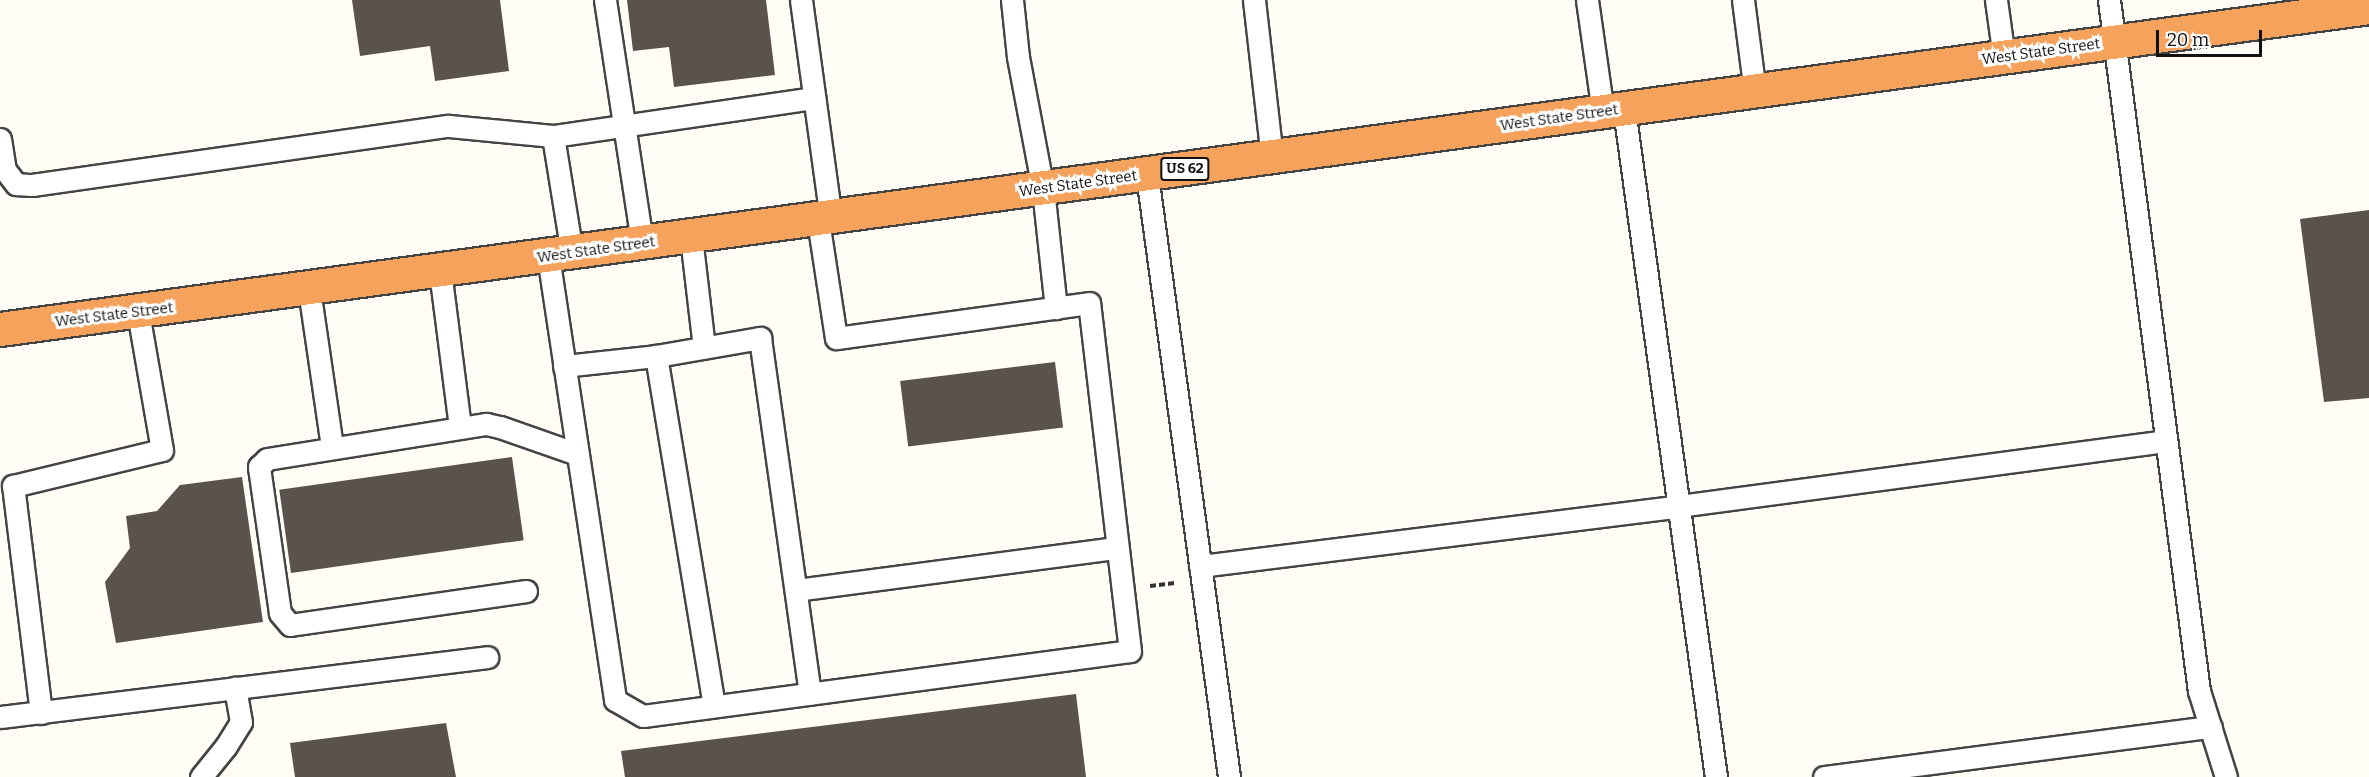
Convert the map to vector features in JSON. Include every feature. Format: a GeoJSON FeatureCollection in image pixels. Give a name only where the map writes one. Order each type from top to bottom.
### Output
{"type":"FeatureCollection","features":[{"type":"Feature","properties":{"kind":"highway","name":"West State Street"},"geometry":{"type":"LineString","coordinates":[[0,329],[2004,58],[2115,42],[2317,7],[2369,7]]}},
{"type":"Feature","properties":{"kind":"lane"},"geometry":{"type":"LineString","coordinates":[[605,0],[642,243]]}},
{"type":"Feature","properties":{"kind":"lane"},"geometry":{"type":"LineString","coordinates":[[553,136],[564,366],[615,700],[643,716],[1130,651],[1089,303],[836,338],[814,98],[801,0]]}},
{"type":"Feature","properties":{"kind":"lane"},"geometry":{"type":"LineString","coordinates":[[1012,0],[1018,57],[1043,189],[1056,308]]}},
{"type":"Feature","properties":{"kind":"lane"},"geometry":{"type":"LineString","coordinates":[[1254,0],[1272,158]]}},
{"type":"Feature","properties":{"kind":"lane"},"geometry":{"type":"LineString","coordinates":[[1587,0],[1614,111],[1679,506],[1716,777]]}},
{"type":"Feature","properties":{"kind":"lane"},"geometry":{"type":"LineString","coordinates":[[1743,0],[1755,92]]}},
{"type":"Feature","properties":{"kind":"lane"},"geometry":{"type":"LineString","coordinates":[[1996,0],[2004,58]]}},
{"type":"Feature","properties":{"kind":"lane"},"geometry":{"type":"LineString","coordinates":[[2109,0],[2199,691],[2226,777]]}},
{"type":"Feature","properties":{"kind":"lane"},"geometry":{"type":"LineString","coordinates":[[0,139],[5,170],[16,184],[32,185],[449,126],[553,136],[814,98]]}},
{"type":"Feature","properties":{"kind":"lane"},"geometry":{"type":"LineString","coordinates":[[1147,174],[1229,777]]}},
{"type":"Feature","properties":{"kind":"lane"},"geometry":{"type":"LineString","coordinates":[[691,237],[704,347]]}},
{"type":"Feature","properties":{"kind":"lane"},"geometry":{"type":"LineString","coordinates":[[440,271],[460,428]]}},
{"type":"Feature","properties":{"kind":"lane"},"geometry":{"type":"LineString","coordinates":[[309,289],[332,447]]}},
{"type":"Feature","properties":{"kind":"lane"},"geometry":{"type":"LineString","coordinates":[[41,713],[13,486],[162,450],[138,312]]}},
{"type":"Feature","properties":{"kind":"lane"},"geometry":{"type":"LineString","coordinates":[[564,366],[656,356],[760,338],[810,694]]}},
{"type":"Feature","properties":{"kind":"lane"},"geometry":{"type":"LineString","coordinates":[[656,356],[714,706]]}},
{"type":"Feature","properties":{"kind":"lane"},"geometry":{"type":"LineString","coordinates":[[526,591],[290,625],[280,613],[259,467],[267,459],[486,424],[577,454]]}},
{"type":"Feature","properties":{"kind":"lane"},"geometry":{"type":"LineString","coordinates":[[1201,573],[2166,441]]}},
{"type":"Feature","properties":{"kind":"lane"},"geometry":{"type":"LineString","coordinates":[[796,590],[1118,548]]}},
{"type":"Feature","properties":{"kind":"lane"},"geometry":{"type":"LineString","coordinates":[[0,717],[487,657]]}},
{"type":"Feature","properties":{"kind":"lane"},"geometry":{"type":"LineString","coordinates":[[201,777],[226,746],[241,722],[235,688]]}},
{"type":"Feature","properties":{"kind":"lane"},"geometry":{"type":"LineString","coordinates":[[1824,777],[2211,727]]}},
{"type":"Feature","properties":{"kind":"path"},"geometry":{"type":"LineString","coordinates":[[1122,590],[1201,573]]}},
{"type":"Feature","properties":{"kind":"building"},"geometry":{"type":"Polygon","coordinates":[[[352,0],[500,0],[509,71],[435,81],[430,46],[360,56],[352,0]]]}},
{"type":"Feature","properties":{"kind":"building"},"geometry":{"type":"Polygon","coordinates":[[[627,0],[766,0],[775,75],[674,87],[669,47],[633,51],[627,0]]]}},
{"type":"Feature","properties":{"kind":"building"},"geometry":{"type":"Polygon","coordinates":[[[2369,210],[2369,398],[2324,402],[2300,219],[2369,210]]]}},
{"type":"Feature","properties":{"kind":"building"},"geometry":{"type":"Polygon","coordinates":[[[1055,362],[1063,428],[908,447],[900,381],[1055,362]]]}},
{"type":"Feature","properties":{"kind":"building"},"geometry":{"type":"Polygon","coordinates":[[[512,457],[524,540],[291,573],[279,490],[512,457]]]}},
{"type":"Feature","properties":{"kind":"building"},"geometry":{"type":"Polygon","coordinates":[[[242,477],[263,622],[116,643],[105,582],[130,548],[126,516],[157,511],[180,485],[242,477]]]}},
{"type":"Feature","properties":{"kind":"building"},"geometry":{"type":"Polygon","coordinates":[[[1076,694],[1086,777],[625,777],[621,751],[1076,694]]]}},
{"type":"Feature","properties":{"kind":"building"},"geometry":{"type":"Polygon","coordinates":[[[446,723],[456,777],[295,777],[290,743],[446,723]]]}}]}
